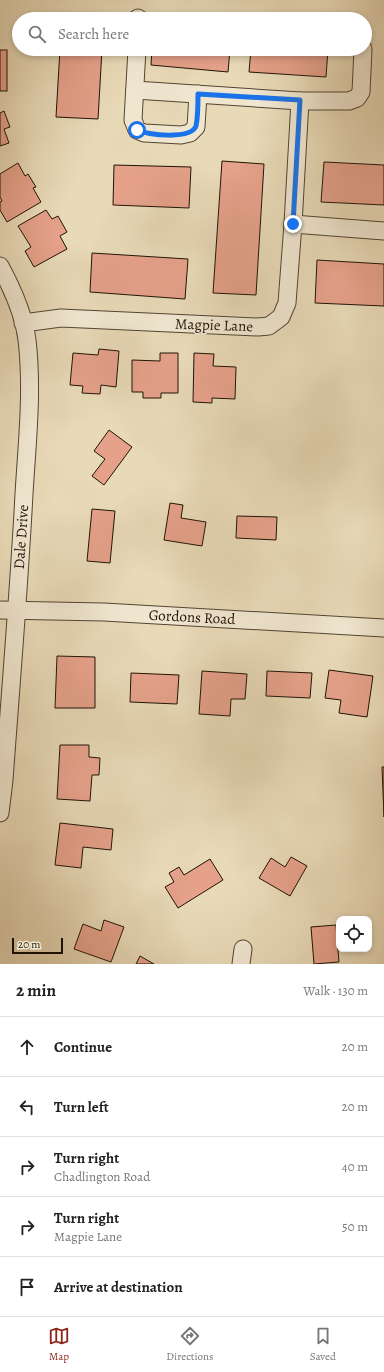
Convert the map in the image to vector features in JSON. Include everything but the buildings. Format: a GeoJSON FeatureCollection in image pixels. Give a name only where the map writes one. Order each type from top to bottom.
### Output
{"type":"FeatureCollection","features":[{"type":"Feature","properties":{"kind":"street"},"geometry":{"type":"LineString","coordinates":[[137,56],[133,120],[137,130],[144,133],[181,135],[190,132],[196,126],[198,94]]}},
{"type":"Feature","properties":{"kind":"street"},"geometry":{"type":"LineString","coordinates":[[135,90],[300,100],[349,101],[357,98],[361,92],[363,56]]}},
{"type":"Feature","properties":{"kind":"street","name":"Magpie Lane"},"geometry":{"type":"LineString","coordinates":[[23,323],[61,318],[258,327],[269,326],[281,317],[287,303],[300,100]]}},
{"type":"Feature","properties":{"kind":"street"},"geometry":{"type":"LineString","coordinates":[[293,224],[384,231]]}},
{"type":"Feature","properties":{"kind":"street","name":"Dale Drive"},"geometry":{"type":"LineString","coordinates":[[0,266],[12,292],[23,323],[27,339],[30,382],[29,413],[8,610],[0,813]]}},
{"type":"Feature","properties":{"kind":"street","name":"Gordons Road"},"geometry":{"type":"LineString","coordinates":[[8,610],[104,612],[384,628]]}},
{"type":"Feature","properties":{"kind":"route"},"geometry":{"type":"LineString","coordinates":[[137,130],[144,133],[181,135],[190,132],[196,126],[198,94],[300,100],[293,224]]}}]}
